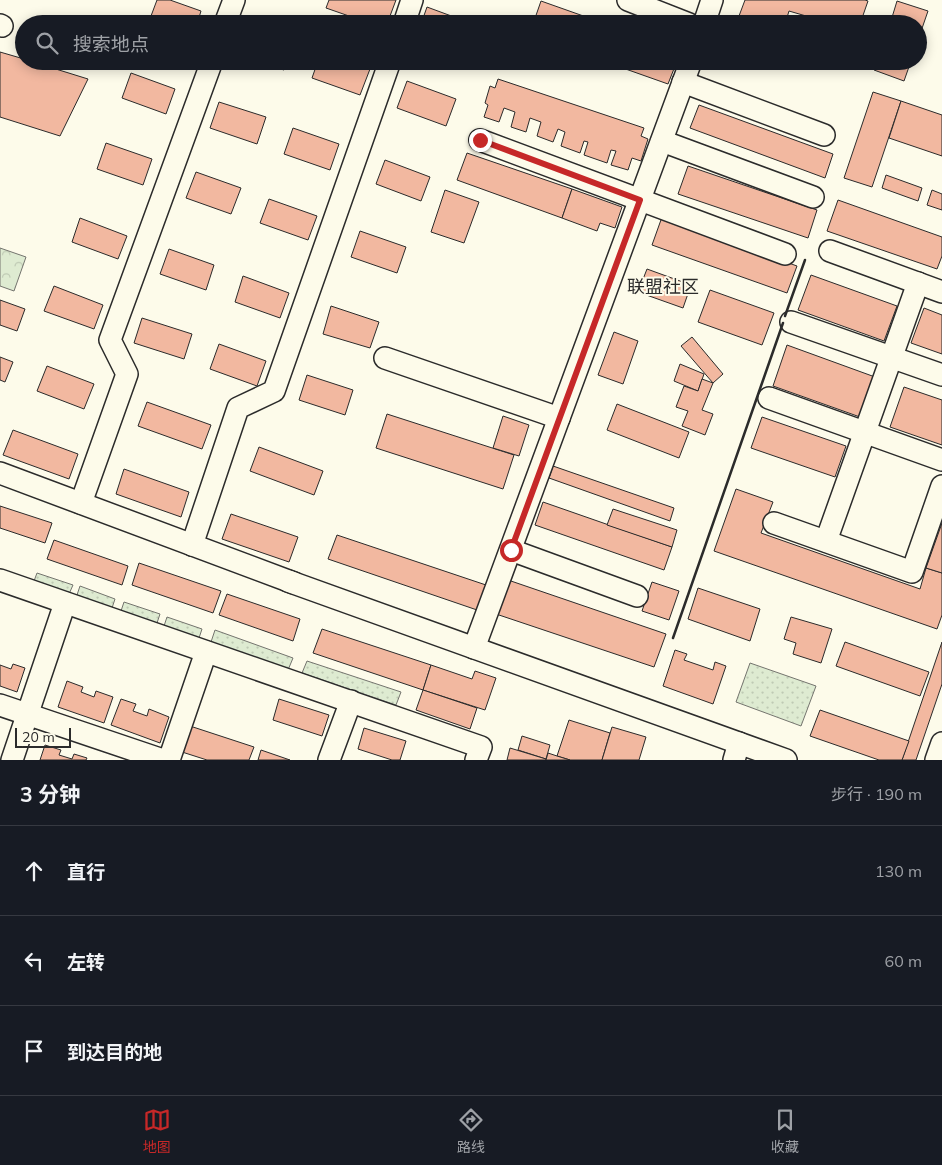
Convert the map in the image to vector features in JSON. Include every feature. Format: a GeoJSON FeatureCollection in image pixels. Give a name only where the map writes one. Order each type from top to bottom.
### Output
{"type":"FeatureCollection","features":[{"type":"Feature","properties":{"kind":"street"},"geometry":{"type":"LineString","coordinates":[[228,15],[234,0]]}},
{"type":"Feature","properties":{"kind":"street"},"geometry":{"type":"LineString","coordinates":[[407,15],[412,0]]}},
{"type":"Feature","properties":{"kind":"street"},"geometry":{"type":"LineString","coordinates":[[628,0],[666,15]]}},
{"type":"Feature","properties":{"kind":"street"},"geometry":{"type":"LineString","coordinates":[[707,15],[712,0]]}},
{"type":"Feature","properties":{"kind":"street"},"geometry":{"type":"LineString","coordinates":[[80,503],[127,374],[110,340],[209,70]]}},
{"type":"Feature","properties":{"kind":"street"},"geometry":{"type":"LineString","coordinates":[[192,545],[238,408],[274,391],[387,70]]}},
{"type":"Feature","properties":{"kind":"street"},"geometry":{"type":"LineString","coordinates":[[474,648],[688,70]]}},
{"type":"Feature","properties":{"kind":"street"},"geometry":{"type":"LineString","coordinates":[[683,82],[824,135]]}},
{"type":"Feature","properties":{"kind":"street"},"geometry":{"type":"LineString","coordinates":[[480,140],[786,254]]}},
{"type":"Feature","properties":{"kind":"street"},"geometry":{"type":"LineString","coordinates":[[662,141],[813,197]]}},
{"type":"Feature","properties":{"kind":"street"},"geometry":{"type":"LineString","coordinates":[[830,251],[942,292]]}},
{"type":"Feature","properties":{"kind":"street"},"geometry":{"type":"LineString","coordinates":[[826,542],[918,283]]}},
{"type":"Feature","properties":{"kind":"street"},"geometry":{"type":"LineString","coordinates":[[791,322],[942,375]]}},
{"type":"Feature","properties":{"kind":"street"},"geometry":{"type":"LineString","coordinates":[[385,358],[559,418]]}},
{"type":"Feature","properties":{"kind":"street"},"geometry":{"type":"LineString","coordinates":[[770,398],[942,460]]}},
{"type":"Feature","properties":{"kind":"street"},"geometry":{"type":"LineString","coordinates":[[0,473],[474,648],[737,752],[786,760]]}},
{"type":"Feature","properties":{"kind":"street"},"geometry":{"type":"LineString","coordinates":[[774,523],[912,572],[942,486]]}},
{"type":"Feature","properties":{"kind":"street"},"geometry":{"type":"LineString","coordinates":[[511,550],[637,596]]}},
{"type":"Feature","properties":{"kind":"street"},"geometry":{"type":"LineString","coordinates":[[0,580],[481,747],[476,760]]}},
{"type":"Feature","properties":{"kind":"street"},"geometry":{"type":"LineString","coordinates":[[12,760],[65,603]]}},
{"type":"Feature","properties":{"kind":"street"},"geometry":{"type":"LineString","coordinates":[[169,760],[206,652]]}},
{"type":"Feature","properties":{"kind":"street"},"geometry":{"type":"LineString","coordinates":[[335,758],[350,701]]}},
{"type":"Feature","properties":{"kind":"street"},"geometry":{"type":"LineString","coordinates":[[0,704],[163,760]]}},
{"type":"Feature","properties":{"kind":"street"},"geometry":{"type":"LineString","coordinates":[[936,760],[942,743]]}},
{"type":"Feature","properties":{"kind":"green space"},"geometry":{"type":"Polygon","coordinates":[[[0,248],[26,257],[14,291],[0,286],[0,248]]]}},
{"type":"Feature","properties":{"kind":"green space"},"geometry":{"type":"Polygon","coordinates":[[[37,573],[73,585],[69,594],[34,581],[37,573]]]}},
{"type":"Feature","properties":{"kind":"green space"},"geometry":{"type":"Polygon","coordinates":[[[80,586],[115,599],[112,608],[77,595],[80,586]]]}},
{"type":"Feature","properties":{"kind":"green space"},"geometry":{"type":"Polygon","coordinates":[[[124,602],[160,614],[157,623],[121,611],[124,602]]]}},
{"type":"Feature","properties":{"kind":"green space"},"geometry":{"type":"Polygon","coordinates":[[[167,617],[202,629],[199,638],[164,626],[167,617]]]}},
{"type":"Feature","properties":{"kind":"green space"},"geometry":{"type":"Polygon","coordinates":[[[215,630],[293,658],[288,670],[211,642],[215,630]]]}},
{"type":"Feature","properties":{"kind":"green space"},"geometry":{"type":"Polygon","coordinates":[[[307,661],[401,692],[396,705],[302,673],[307,661]]]}},
{"type":"Feature","properties":{"kind":"green space"},"geometry":{"type":"Polygon","coordinates":[[[750,663],[816,686],[801,726],[736,702],[750,663]]]}},
{"type":"Feature","properties":{"kind":"building"},"geometry":{"type":"Polygon","coordinates":[[[157,0],[170,0],[201,11],[200,15],[151,15],[157,0]]]}},
{"type":"Feature","properties":{"kind":"building"},"geometry":{"type":"Polygon","coordinates":[[[329,0],[396,0],[390,15],[346,15],[326,8],[329,0]]]}},
{"type":"Feature","properties":{"kind":"building"},"geometry":{"type":"Polygon","coordinates":[[[745,0],[868,1],[863,15],[803,15],[789,11],[788,15],[739,15],[745,0]]]}},
{"type":"Feature","properties":{"kind":"building"},"geometry":{"type":"Polygon","coordinates":[[[541,1],[581,15],[536,15],[541,1]]]}},
{"type":"Feature","properties":{"kind":"building"},"geometry":{"type":"Polygon","coordinates":[[[897,1],[928,11],[927,15],[893,15],[897,1]]]}},
{"type":"Feature","properties":{"kind":"building"},"geometry":{"type":"Polygon","coordinates":[[[427,7],[449,15],[424,15],[427,7]]]}},
{"type":"Feature","properties":{"kind":"building"},"geometry":{"type":"Polygon","coordinates":[[[0,52],[15,56],[15,70],[59,70],[88,79],[60,136],[0,117],[0,52]]]}},
{"type":"Feature","properties":{"kind":"building"},"geometry":{"type":"Polygon","coordinates":[[[315,70],[370,70],[360,95],[312,78],[315,70]]]}},
{"type":"Feature","properties":{"kind":"building"},"geometry":{"type":"Polygon","coordinates":[[[628,70],[673,70],[668,84],[628,70]]]}},
{"type":"Feature","properties":{"kind":"building"},"geometry":{"type":"Polygon","coordinates":[[[874,70],[908,70],[904,81],[874,70]]]}},
{"type":"Feature","properties":{"kind":"building"},"geometry":{"type":"Polygon","coordinates":[[[131,73],[175,89],[166,114],[122,98],[131,73]]]}},
{"type":"Feature","properties":{"kind":"building"},"geometry":{"type":"Polygon","coordinates":[[[498,79],[644,128],[641,136],[648,139],[641,161],[632,158],[628,170],[611,165],[616,151],[611,150],[607,163],[584,155],[588,142],[584,141],[580,153],[561,146],[565,132],[558,129],[553,142],[537,136],[541,122],[530,118],[526,132],[511,127],[515,112],[504,108],[499,122],[484,117],[488,105],[485,103],[490,86],[495,88],[498,79]]]}},
{"type":"Feature","properties":{"kind":"building"},"geometry":{"type":"Polygon","coordinates":[[[407,81],[456,99],[446,126],[397,108],[407,81]]]}},
{"type":"Feature","properties":{"kind":"building"},"geometry":{"type":"Polygon","coordinates":[[[873,92],[901,101],[872,187],[844,178],[873,92]]]}},
{"type":"Feature","properties":{"kind":"building"},"geometry":{"type":"Polygon","coordinates":[[[901,101],[942,115],[942,156],[889,138],[901,101]]]}},
{"type":"Feature","properties":{"kind":"building"},"geometry":{"type":"Polygon","coordinates":[[[219,102],[266,117],[257,144],[210,128],[219,102]]]}},
{"type":"Feature","properties":{"kind":"building"},"geometry":{"type":"Polygon","coordinates":[[[699,105],[833,154],[825,178],[690,128],[699,105]]]}},
{"type":"Feature","properties":{"kind":"building"},"geometry":{"type":"Polygon","coordinates":[[[293,128],[339,144],[330,170],[284,154],[293,128]]]}},
{"type":"Feature","properties":{"kind":"building"},"geometry":{"type":"Polygon","coordinates":[[[106,143],[152,159],[143,185],[97,169],[106,143]]]}},
{"type":"Feature","properties":{"kind":"building"},"geometry":{"type":"Polygon","coordinates":[[[467,153],[572,189],[562,218],[457,180],[467,153]]]}},
{"type":"Feature","properties":{"kind":"building"},"geometry":{"type":"Polygon","coordinates":[[[385,160],[430,177],[421,201],[376,184],[385,160]]]}},
{"type":"Feature","properties":{"kind":"building"},"geometry":{"type":"Polygon","coordinates":[[[688,166],[817,210],[808,238],[678,194],[688,166]]]}},
{"type":"Feature","properties":{"kind":"building"},"geometry":{"type":"Polygon","coordinates":[[[196,172],[241,188],[231,214],[186,198],[196,172]]]}},
{"type":"Feature","properties":{"kind":"building"},"geometry":{"type":"Polygon","coordinates":[[[886,175],[922,188],[918,201],[882,188],[886,175]]]}},
{"type":"Feature","properties":{"kind":"building"},"geometry":{"type":"Polygon","coordinates":[[[572,189],[622,207],[615,228],[600,223],[597,231],[562,218],[572,189]]]}},
{"type":"Feature","properties":{"kind":"building"},"geometry":{"type":"Polygon","coordinates":[[[445,190],[479,202],[464,243],[431,232],[445,190]]]}},
{"type":"Feature","properties":{"kind":"building"},"geometry":{"type":"Polygon","coordinates":[[[932,190],[942,194],[942,210],[927,205],[932,190]]]}},
{"type":"Feature","properties":{"kind":"building"},"geometry":{"type":"Polygon","coordinates":[[[269,199],[317,216],[308,240],[260,223],[269,199]]]}},
{"type":"Feature","properties":{"kind":"building"},"geometry":{"type":"Polygon","coordinates":[[[838,200],[942,237],[942,256],[937,269],[827,231],[838,200]]]}},
{"type":"Feature","properties":{"kind":"building"},"geometry":{"type":"Polygon","coordinates":[[[662,217],[797,266],[787,293],[652,245],[662,217]]]}},
{"type":"Feature","properties":{"kind":"building"},"geometry":{"type":"Polygon","coordinates":[[[80,218],[127,236],[118,259],[72,242],[80,218]]]}},
{"type":"Feature","properties":{"kind":"building"},"geometry":{"type":"Polygon","coordinates":[[[360,231],[406,247],[397,273],[351,257],[360,231]]]}},
{"type":"Feature","properties":{"kind":"building"},"geometry":{"type":"Polygon","coordinates":[[[169,249],[214,265],[206,290],[160,274],[169,249]]]}},
{"type":"Feature","properties":{"kind":"building"},"geometry":{"type":"Polygon","coordinates":[[[647,269],[691,285],[683,308],[638,292],[647,269]]]}},
{"type":"Feature","properties":{"kind":"building"},"geometry":{"type":"Polygon","coordinates":[[[811,275],[897,306],[884,341],[798,310],[811,275]]]}},
{"type":"Feature","properties":{"kind":"building"},"geometry":{"type":"Polygon","coordinates":[[[243,276],[289,293],[280,318],[235,302],[243,276]]]}},
{"type":"Feature","properties":{"kind":"building"},"geometry":{"type":"Polygon","coordinates":[[[54,286],[103,305],[94,329],[44,311],[54,286]]]}},
{"type":"Feature","properties":{"kind":"building"},"geometry":{"type":"Polygon","coordinates":[[[710,290],[774,313],[762,345],[698,322],[710,290]]]}},
{"type":"Feature","properties":{"kind":"building"},"geometry":{"type":"Polygon","coordinates":[[[0,300],[25,309],[17,331],[0,325],[0,300]]]}},
{"type":"Feature","properties":{"kind":"building"},"geometry":{"type":"Polygon","coordinates":[[[331,306],[379,322],[370,348],[323,334],[331,306]]]}},
{"type":"Feature","properties":{"kind":"building"},"geometry":{"type":"Polygon","coordinates":[[[924,308],[942,315],[942,354],[911,343],[924,308]]]}},
{"type":"Feature","properties":{"kind":"building"},"geometry":{"type":"Polygon","coordinates":[[[142,318],[192,334],[184,359],[134,343],[142,318]]]}},
{"type":"Feature","properties":{"kind":"building"},"geometry":{"type":"Polygon","coordinates":[[[614,332],[638,341],[623,384],[598,375],[614,332]]]}},
{"type":"Feature","properties":{"kind":"building"},"geometry":{"type":"Polygon","coordinates":[[[692,337],[723,374],[713,383],[681,346],[692,337]]]}},
{"type":"Feature","properties":{"kind":"building"},"geometry":{"type":"Polygon","coordinates":[[[219,344],[266,361],[257,386],[210,369],[219,344]]]}},
{"type":"Feature","properties":{"kind":"building"},"geometry":{"type":"Polygon","coordinates":[[[787,345],[875,377],[860,417],[773,386],[787,345]]]}},
{"type":"Feature","properties":{"kind":"building"},"geometry":{"type":"Polygon","coordinates":[[[0,357],[13,362],[5,382],[0,380],[0,357]]]}},
{"type":"Feature","properties":{"kind":"building"},"geometry":{"type":"Polygon","coordinates":[[[680,364],[704,374],[698,391],[674,381],[680,364]]]}},
{"type":"Feature","properties":{"kind":"building"},"geometry":{"type":"Polygon","coordinates":[[[47,366],[94,384],[84,409],[37,391],[47,366]]]}},
{"type":"Feature","properties":{"kind":"building"},"geometry":{"type":"Polygon","coordinates":[[[307,375],[353,390],[345,415],[299,400],[307,375]]]}},
{"type":"Feature","properties":{"kind":"building"},"geometry":{"type":"Polygon","coordinates":[[[702,379],[713,383],[702,410],[713,414],[705,435],[682,426],[688,411],[676,407],[684,386],[698,391],[702,379]]]}},
{"type":"Feature","properties":{"kind":"building"},"geometry":{"type":"Polygon","coordinates":[[[904,387],[942,400],[942,445],[890,427],[904,387]]]}},
{"type":"Feature","properties":{"kind":"building"},"geometry":{"type":"Polygon","coordinates":[[[147,402],[211,425],[202,449],[138,426],[147,402]]]}},
{"type":"Feature","properties":{"kind":"building"},"geometry":{"type":"Polygon","coordinates":[[[617,404],[689,432],[679,458],[607,430],[617,404]]]}},
{"type":"Feature","properties":{"kind":"building"},"geometry":{"type":"Polygon","coordinates":[[[387,414],[514,455],[503,489],[376,448],[387,414]]]}},
{"type":"Feature","properties":{"kind":"building"},"geometry":{"type":"Polygon","coordinates":[[[503,416],[529,425],[519,456],[493,448],[503,416]]]}},
{"type":"Feature","properties":{"kind":"building"},"geometry":{"type":"Polygon","coordinates":[[[762,417],[846,446],[835,477],[751,448],[762,417]]]}},
{"type":"Feature","properties":{"kind":"building"},"geometry":{"type":"Polygon","coordinates":[[[13,430],[78,454],[69,479],[3,455],[13,430]]]}},
{"type":"Feature","properties":{"kind":"building"},"geometry":{"type":"Polygon","coordinates":[[[259,447],[323,471],[314,495],[250,471],[259,447]]]}},
{"type":"Feature","properties":{"kind":"building"},"geometry":{"type":"Polygon","coordinates":[[[553,466],[674,508],[670,521],[549,478],[553,466]]]}},
{"type":"Feature","properties":{"kind":"building"},"geometry":{"type":"Polygon","coordinates":[[[124,469],[189,492],[181,517],[116,494],[124,469]]]}},
{"type":"Feature","properties":{"kind":"building"},"geometry":{"type":"Polygon","coordinates":[[[736,489],[773,502],[761,533],[920,589],[926,568],[942,573],[942,615],[937,629],[714,551],[736,489]]]}},
{"type":"Feature","properties":{"kind":"building"},"geometry":{"type":"Polygon","coordinates":[[[543,502],[672,547],[664,570],[535,525],[543,502]]]}},
{"type":"Feature","properties":{"kind":"building"},"geometry":{"type":"Polygon","coordinates":[[[0,506],[52,523],[45,543],[0,528],[0,506]]]}},
{"type":"Feature","properties":{"kind":"building"},"geometry":{"type":"Polygon","coordinates":[[[613,509],[677,530],[672,547],[607,525],[613,509]]]}},
{"type":"Feature","properties":{"kind":"building"},"geometry":{"type":"Polygon","coordinates":[[[231,514],[298,537],[289,562],[222,539],[231,514]]]}},
{"type":"Feature","properties":{"kind":"building"},"geometry":{"type":"Polygon","coordinates":[[[942,523],[942,573],[926,568],[942,523]]]}},
{"type":"Feature","properties":{"kind":"building"},"geometry":{"type":"Polygon","coordinates":[[[337,535],[489,586],[480,611],[328,559],[337,535]]]}},
{"type":"Feature","properties":{"kind":"building"},"geometry":{"type":"Polygon","coordinates":[[[54,540],[128,566],[122,585],[47,559],[54,540]]]}},
{"type":"Feature","properties":{"kind":"building"},"geometry":{"type":"Polygon","coordinates":[[[139,563],[221,591],[213,613],[132,585],[139,563]]]}},
{"type":"Feature","properties":{"kind":"building"},"geometry":{"type":"Polygon","coordinates":[[[508,580],[666,634],[654,667],[496,614],[508,580]]]}},
{"type":"Feature","properties":{"kind":"building"},"geometry":{"type":"Polygon","coordinates":[[[652,582],[679,591],[669,620],[642,611],[652,582]]]}},
{"type":"Feature","properties":{"kind":"building"},"geometry":{"type":"Polygon","coordinates":[[[698,588],[760,609],[750,641],[688,619],[698,588]]]}},
{"type":"Feature","properties":{"kind":"building"},"geometry":{"type":"Polygon","coordinates":[[[227,594],[300,619],[293,641],[219,615],[227,594]]]}},
{"type":"Feature","properties":{"kind":"building"},"geometry":{"type":"Polygon","coordinates":[[[791,617],[832,629],[821,663],[793,654],[796,643],[784,639],[791,617]]]}},
{"type":"Feature","properties":{"kind":"building"},"geometry":{"type":"Polygon","coordinates":[[[322,629],[431,665],[423,690],[313,653],[322,629]]]}},
{"type":"Feature","properties":{"kind":"building"},"geometry":{"type":"Polygon","coordinates":[[[845,642],[929,672],[920,696],[836,666],[845,642]]]}},
{"type":"Feature","properties":{"kind":"building"},"geometry":{"type":"Polygon","coordinates":[[[942,642],[942,684],[916,760],[902,760],[942,642]]]}},
{"type":"Feature","properties":{"kind":"building"},"geometry":{"type":"Polygon","coordinates":[[[675,650],[687,654],[684,660],[713,670],[715,662],[726,666],[713,704],[663,686],[675,650]]]}},
{"type":"Feature","properties":{"kind":"building"},"geometry":{"type":"Polygon","coordinates":[[[13,664],[25,668],[17,692],[0,686],[0,665],[11,669],[13,664]]]}},
{"type":"Feature","properties":{"kind":"building"},"geometry":{"type":"Polygon","coordinates":[[[431,665],[472,679],[475,671],[496,678],[485,710],[423,690],[431,665]]]}},
{"type":"Feature","properties":{"kind":"building"},"geometry":{"type":"Polygon","coordinates":[[[67,681],[83,687],[81,692],[94,697],[96,691],[113,697],[104,723],[58,707],[67,681]]]}},
{"type":"Feature","properties":{"kind":"building"},"geometry":{"type":"Polygon","coordinates":[[[423,690],[477,708],[470,729],[416,710],[423,690]]]}},
{"type":"Feature","properties":{"kind":"building"},"geometry":{"type":"Polygon","coordinates":[[[121,699],[136,704],[133,711],[147,716],[149,709],[169,717],[160,743],[111,725],[121,699]]]}},
{"type":"Feature","properties":{"kind":"building"},"geometry":{"type":"Polygon","coordinates":[[[279,699],[329,715],[322,736],[273,720],[279,699]]]}},
{"type":"Feature","properties":{"kind":"building"},"geometry":{"type":"Polygon","coordinates":[[[820,710],[909,741],[902,760],[879,760],[810,736],[820,710]]]}},
{"type":"Feature","properties":{"kind":"building"},"geometry":{"type":"Polygon","coordinates":[[[569,720],[610,733],[602,760],[570,760],[557,756],[569,720]]]}},
{"type":"Feature","properties":{"kind":"building"},"geometry":{"type":"Polygon","coordinates":[[[190,726],[254,747],[249,760],[207,760],[182,752],[190,726]]]}},
{"type":"Feature","properties":{"kind":"building"},"geometry":{"type":"Polygon","coordinates":[[[612,727],[646,737],[639,760],[602,760],[612,727]]]}},
{"type":"Feature","properties":{"kind":"building"},"geometry":{"type":"Polygon","coordinates":[[[364,728],[406,741],[400,760],[392,760],[358,749],[364,728]]]}},
{"type":"Feature","properties":{"kind":"building"},"geometry":{"type":"Polygon","coordinates":[[[522,736],[550,745],[546,759],[518,750],[522,736]]]}},
{"type":"Feature","properties":{"kind":"building"},"geometry":{"type":"Polygon","coordinates":[[[45,745],[61,750],[59,755],[72,759],[74,754],[87,758],[86,760],[40,760],[45,745]]]}},
{"type":"Feature","properties":{"kind":"building"},"geometry":{"type":"Polygon","coordinates":[[[510,748],[546,759],[546,760],[507,760],[510,748]]]}},
{"type":"Feature","properties":{"kind":"building"},"geometry":{"type":"Polygon","coordinates":[[[261,750],[290,760],[258,760],[261,750]]]}},
{"type":"Feature","properties":{"kind":"building"},"geometry":{"type":"Polygon","coordinates":[[[548,753],[557,756],[570,760],[546,760],[548,753]]]}},
{"type":"Feature","properties":{"kind":"wall"},"geometry":{"type":"LineString","coordinates":[[785,316],[805,260]]}},
{"type":"Feature","properties":{"kind":"wall"},"geometry":{"type":"LineString","coordinates":[[673,638],[783,323]]}},
{"type":"Feature","properties":{"kind":"district","name":"联盟社区"},"geometry":{"type":"Point","coordinates":[663,286]}},
{"type":"Feature","properties":{"kind":"route"},"geometry":{"type":"LineString","coordinates":[[480,140],[640,200],[511,550]]}}]}
